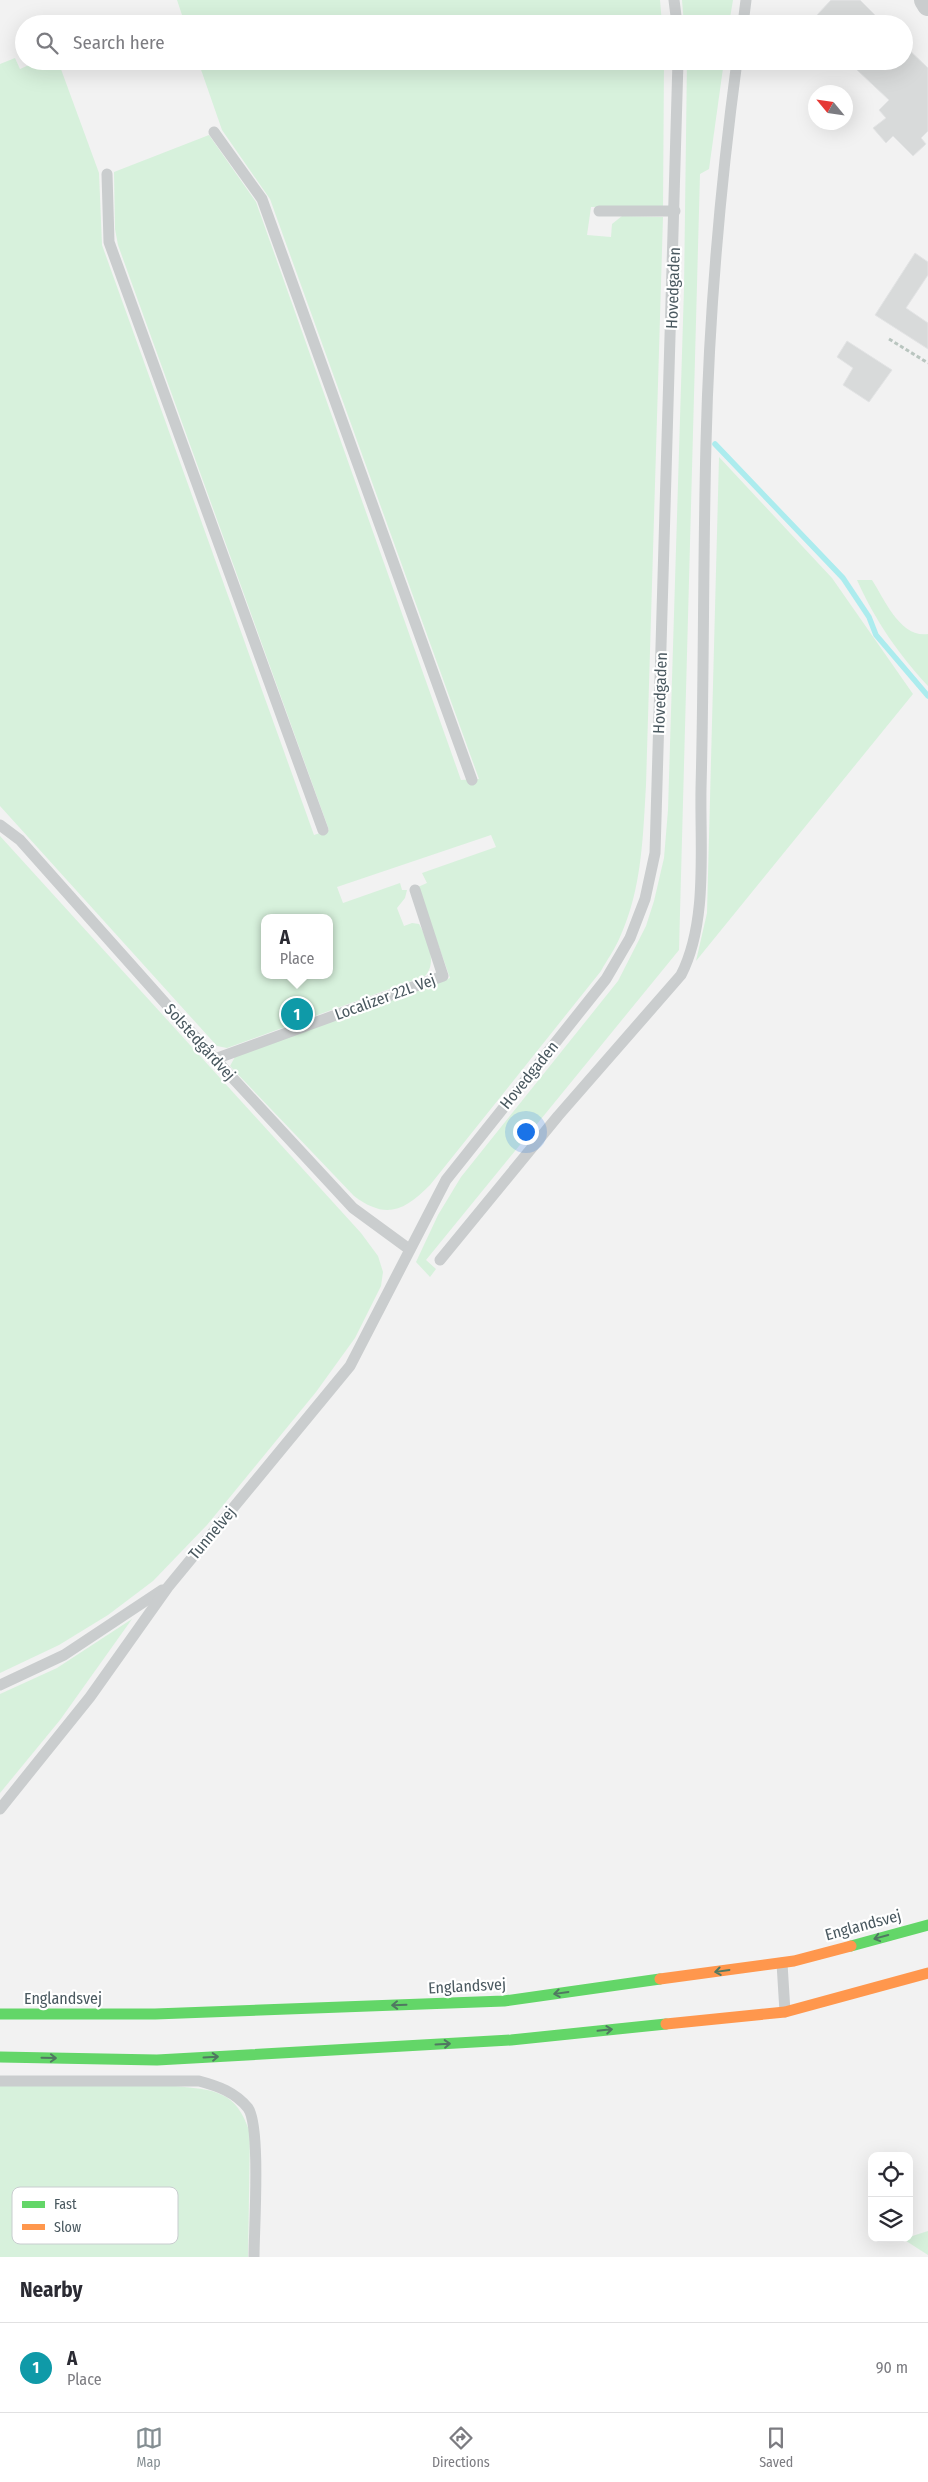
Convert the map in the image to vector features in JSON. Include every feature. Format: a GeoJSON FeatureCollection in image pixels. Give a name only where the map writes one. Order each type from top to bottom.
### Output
{"type":"FeatureCollection","features":[{"type":"Feature","properties":{"kind":"main road","name":"Englandsvej"},"geometry":{"type":"LineString","coordinates":[[0,2014],[155,2014],[504,2001],[782,1962],[928,1925]]}},
{"type":"Feature","properties":{"kind":"main road"},"geometry":{"type":"LineString","coordinates":[[0,2057],[157,2060],[511,2040],[785,2012],[928,1973]]}},
{"type":"Feature","properties":{"kind":"street"},"geometry":{"type":"LineString","coordinates":[[925,0],[928,5]]}},
{"type":"Feature","properties":{"kind":"lane"},"geometry":{"type":"LineString","coordinates":[[674,0],[676,15]]}},
{"type":"Feature","properties":{"kind":"lane"},"geometry":{"type":"LineString","coordinates":[[744,15],[746,0]]}},
{"type":"Feature","properties":{"kind":"lane","name":"Hovedgaden"},"geometry":{"type":"LineString","coordinates":[[409,1249],[446,1180],[606,979],[630,938],[645,899],[655,853],[678,70]]}},
{"type":"Feature","properties":{"kind":"lane"},"geometry":{"type":"LineString","coordinates":[[440,1260],[558,1116],[680,975],[689,959],[695,936],[699,904],[706,442],[715,260],[736,70]]}},
{"type":"Feature","properties":{"kind":"lane"},"geometry":{"type":"LineString","coordinates":[[214,132],[262,199],[472,780]]}},
{"type":"Feature","properties":{"kind":"lane"},"geometry":{"type":"LineString","coordinates":[[107,174],[109,242],[323,830]]}},
{"type":"Feature","properties":{"kind":"lane"},"geometry":{"type":"LineString","coordinates":[[599,211],[675,211]]}},
{"type":"Feature","properties":{"kind":"lane"},"geometry":{"type":"LineString","coordinates":[[0,815],[20,840]]}},
{"type":"Feature","properties":{"kind":"lane","name":"Solstedgårdvej"},"geometry":{"type":"LineString","coordinates":[[0,824],[20,840],[215,1059],[353,1208],[409,1249]]}},
{"type":"Feature","properties":{"kind":"lane","name":"Localizer 22L Vej"},"geometry":{"type":"LineString","coordinates":[[215,1059],[443,976],[414,890]]}},
{"type":"Feature","properties":{"kind":"lane","name":"Tunnelvej"},"geometry":{"type":"LineString","coordinates":[[0,1809],[90,1697],[168,1587],[350,1366],[372,1326],[409,1249]]}},
{"type":"Feature","properties":{"kind":"lane"},"geometry":{"type":"LineString","coordinates":[[0,1685],[64,1655],[168,1587]]}},
{"type":"Feature","properties":{"kind":"lane"},"geometry":{"type":"LineString","coordinates":[[782,1962],[785,2012]]}},
{"type":"Feature","properties":{"kind":"lane"},"geometry":{"type":"LineString","coordinates":[[0,2081],[199,2082],[220,2086],[235,2096],[249,2110],[255,2131],[254,2257]]}},
{"type":"Feature","properties":{"kind":"path"},"geometry":{"type":"LineString","coordinates":[[889,339],[928,363]]}},
{"type":"Feature","properties":{"kind":"green space"},"geometry":{"type":"Polygon","coordinates":[[[177,0],[660,0],[661,15],[182,15],[177,0]]]}},
{"type":"Feature","properties":{"kind":"green space"},"geometry":{"type":"Polygon","coordinates":[[[682,0],[733,0],[730,15],[683,15],[682,0]]]}},
{"type":"Feature","properties":{"kind":"green space"},"geometry":{"type":"Polygon","coordinates":[[[15,58],[15,70],[61,70],[99,173],[102,245],[314,835],[329,830],[118,245],[115,229],[114,172],[209,135],[256,202],[461,780],[479,779],[270,199],[222,130],[201,70],[664,70],[663,208],[591,207],[587,235],[611,237],[612,224],[622,216],[663,217],[646,785],[644,824],[637,881],[627,919],[618,941],[601,971],[430,1185],[412,1201],[394,1209],[385,1210],[365,1203],[354,1196],[230,1066],[236,1055],[450,978],[418,887],[427,883],[422,873],[496,847],[491,835],[337,887],[343,903],[400,883],[402,890],[407,890],[405,898],[397,908],[404,926],[412,923],[419,924],[425,936],[430,950],[431,964],[425,976],[227,1048],[217,1046],[0,806],[0,64],[15,58]]]}},
{"type":"Feature","properties":{"kind":"green space"},"geometry":{"type":"Polygon","coordinates":[[[687,70],[723,70],[709,169],[700,174],[679,950],[426,1260],[436,1269],[430,1277],[416,1262],[438,1215],[461,1177],[618,981],[646,926],[654,901],[664,858],[668,810],[684,288],[687,70]]]}},
{"type":"Feature","properties":{"kind":"green space"},"geometry":{"type":"Polygon","coordinates":[[[719,457],[832,578],[913,694],[696,961],[707,913],[719,457]]]}},
{"type":"Feature","properties":{"kind":"green space"},"geometry":{"type":"Polygon","coordinates":[[[857,580],[872,580],[901,624],[918,634],[928,634],[928,686],[906,661],[888,636],[857,580]]]}},
{"type":"Feature","properties":{"kind":"green space"},"geometry":{"type":"Polygon","coordinates":[[[0,836],[361,1233],[378,1256],[383,1272],[381,1286],[355,1338],[316,1392],[207,1525],[153,1581],[108,1615],[59,1645],[0,1673],[0,836]]]}},
{"type":"Feature","properties":{"kind":"green space"},"geometry":{"type":"Polygon","coordinates":[[[132,1619],[60,1720],[0,1793],[0,1694],[57,1668],[132,1619]]]}},
{"type":"Feature","properties":{"kind":"green space"},"geometry":{"type":"Polygon","coordinates":[[[0,2085],[175,2086],[213,2091],[231,2100],[238,2108],[250,2133],[248,2257],[0,2257],[0,2085]]]}},
{"type":"Feature","properties":{"kind":"green space"},"geometry":{"type":"Polygon","coordinates":[[[928,2231],[928,2255],[908,2242],[913,2242],[913,2236],[928,2231]]]}},
{"type":"Feature","properties":{"kind":"building"},"geometry":{"type":"Polygon","coordinates":[[[831,0],[860,0],[875,15],[817,15],[831,0]]]}},
{"type":"Feature","properties":{"kind":"building"},"geometry":{"type":"Polygon","coordinates":[[[913,54],[928,68],[928,131],[921,138],[926,144],[913,156],[893,136],[886,143],[873,128],[886,118],[879,110],[889,100],[857,70],[913,70],[913,54]]]}},
{"type":"Feature","properties":{"kind":"building"},"geometry":{"type":"Polygon","coordinates":[[[915,253],[928,262],[928,275],[906,308],[928,323],[928,349],[875,315],[915,253]]]}},
{"type":"Feature","properties":{"kind":"building"},"geometry":{"type":"Polygon","coordinates":[[[847,341],[892,370],[869,402],[843,385],[853,368],[837,357],[847,341]]]}},
{"type":"Feature","properties":{"kind":"building"},"geometry":{"type":"Polygon","coordinates":[[[311,1003],[315,1015],[294,1022],[290,1010],[311,1003]]]}},
{"type":"Feature","properties":{"kind":"waterway"},"geometry":{"type":"LineString","coordinates":[[715,444],[843,578],[869,617],[876,635],[928,696]]}},
{"type":"Feature","properties":{"kind":"traffic: fast"},"geometry":{"type":"LineString","coordinates":[[851,1946],[928,1925]]}},
{"type":"Feature","properties":{"kind":"traffic: fast"},"geometry":{"type":"LineString","coordinates":[[0,2014],[155,2014],[504,2001],[660,1979]]}},
{"type":"Feature","properties":{"kind":"traffic: fast"},"geometry":{"type":"LineString","coordinates":[[0,2057],[157,2060],[511,2040],[666,2024]]}},
{"type":"Feature","properties":{"kind":"traffic: slow"},"geometry":{"type":"LineString","coordinates":[[660,1979],[794,1961],[851,1946]]}},
{"type":"Feature","properties":{"kind":"traffic: slow"},"geometry":{"type":"LineString","coordinates":[[666,2024],[785,2012],[928,1973]]}},
{"type":"Feature","properties":{"kind":"place","name":"A"},"geometry":{"type":"Point","coordinates":[297,1014]}}]}
